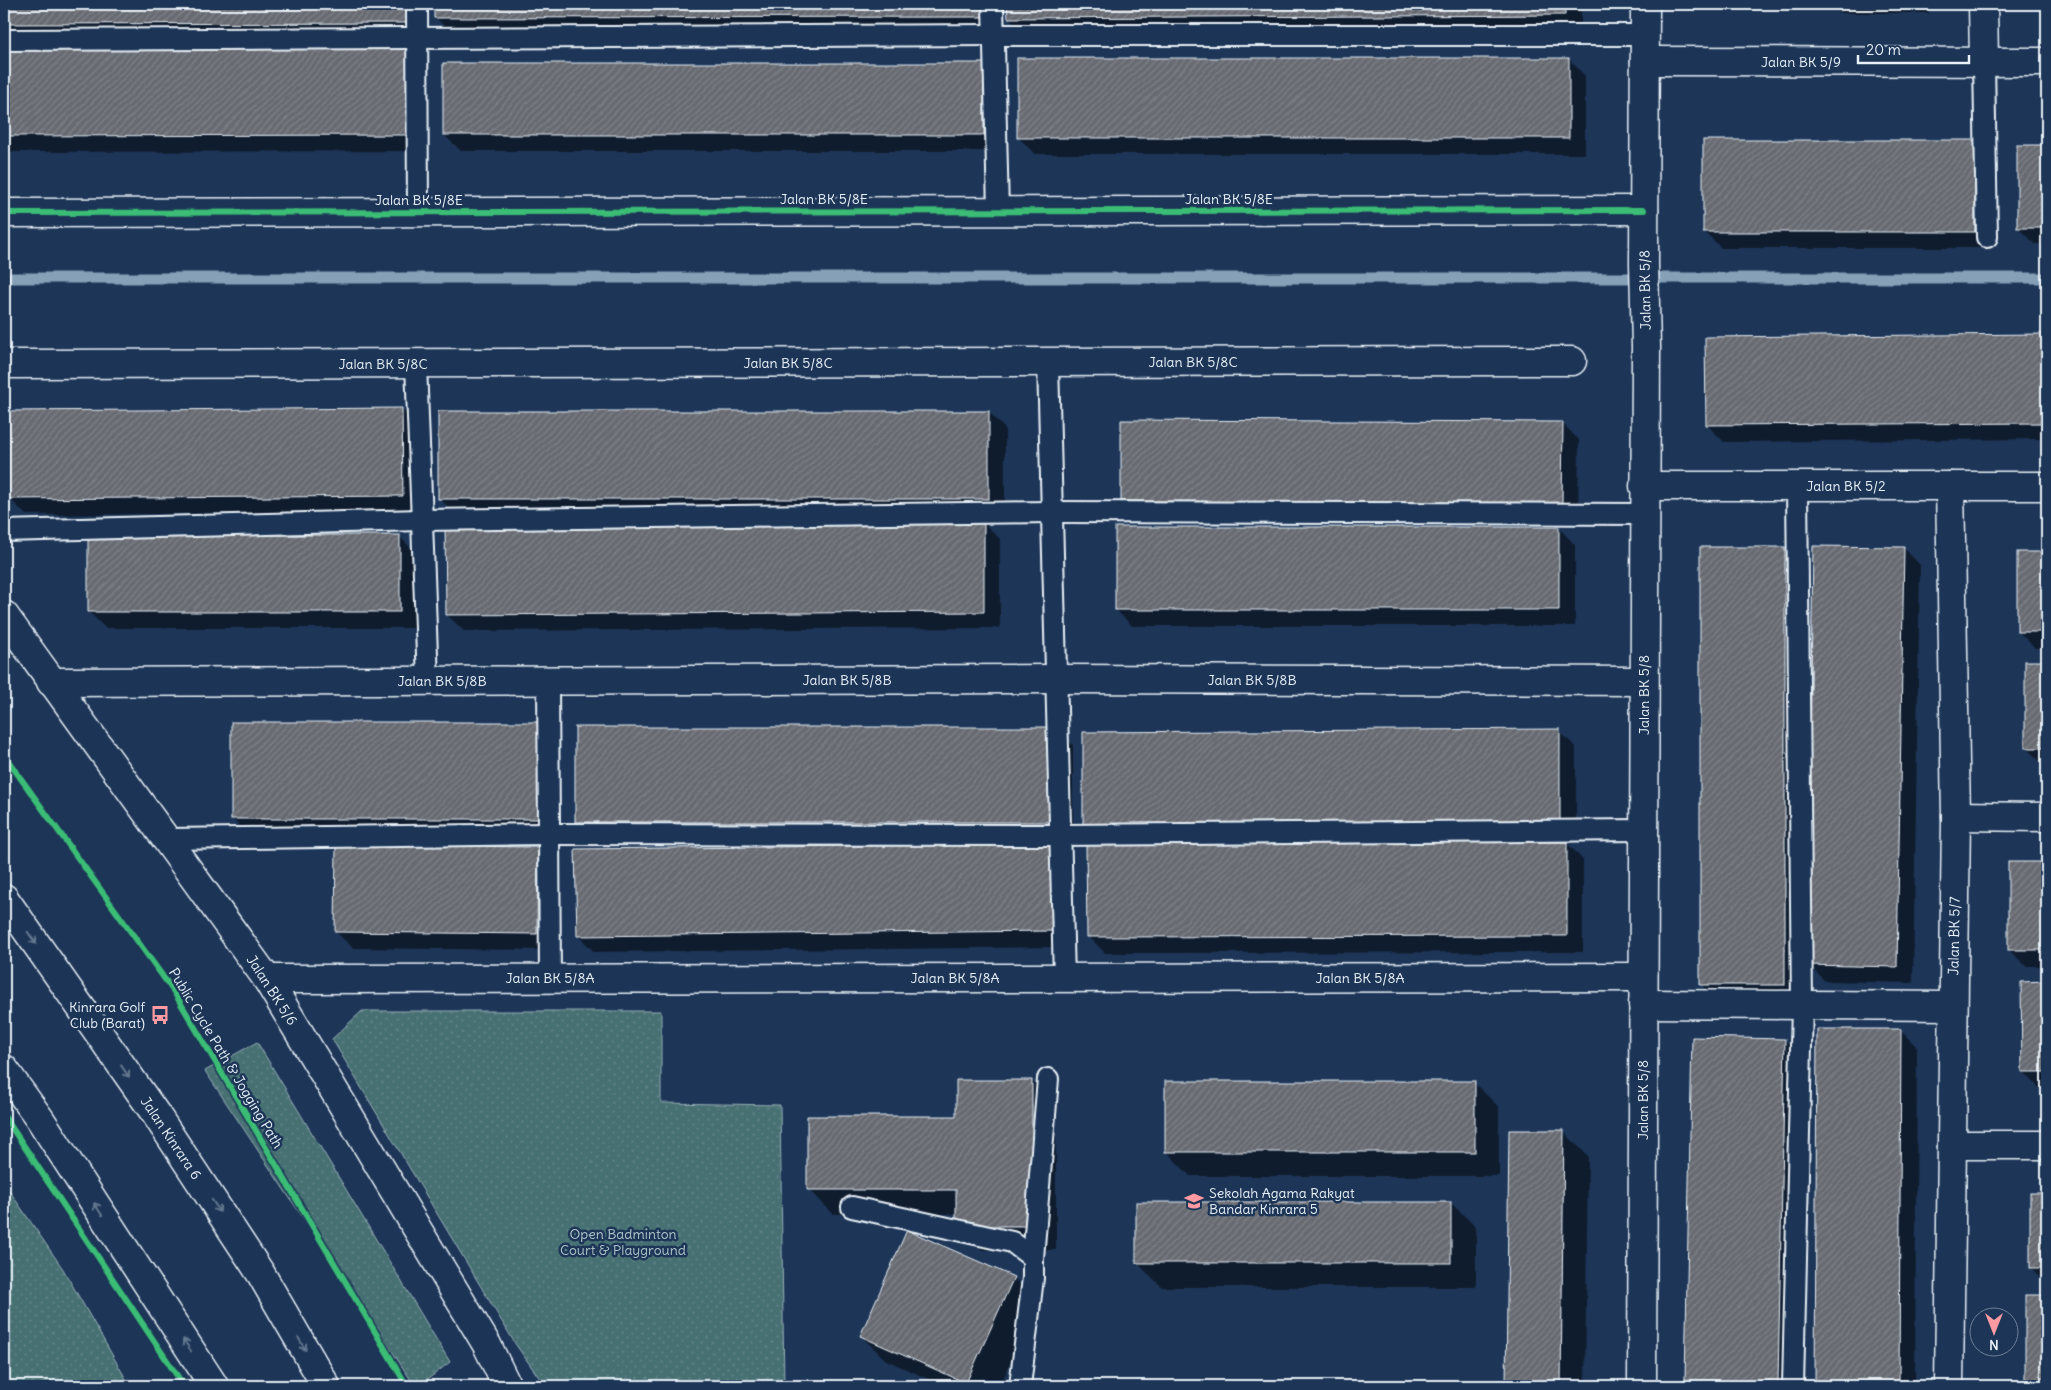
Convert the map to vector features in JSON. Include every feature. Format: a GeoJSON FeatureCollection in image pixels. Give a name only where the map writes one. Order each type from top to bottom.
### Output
{"type":"FeatureCollection","features":[{"type":"Feature","properties":{"kind":"street","name":"Jalan BK 5/8"},"geometry":{"type":"LineString","coordinates":[[1642,1386],[1646,347],[1644,264],[1645,4]]}},
{"type":"Feature","properties":{"kind":"street"},"geometry":{"type":"LineString","coordinates":[[1983,4],[1984,62]]}},
{"type":"Feature","properties":{"kind":"street","name":"Jalan BK 5/9"},"geometry":{"type":"LineString","coordinates":[[1645,48],[1984,62],[2047,62]]}},
{"type":"Feature","properties":{"kind":"street","name":"Jalan BK 5/8E"},"geometry":{"type":"LineString","coordinates":[[4,213],[1644,210]]}},
{"type":"Feature","properties":{"kind":"street","name":"Jalan BK 5/8C"},"geometry":{"type":"LineString","coordinates":[[4,364],[1572,361]]}},
{"type":"Feature","properties":{"kind":"street","name":"Jalan BK 5/2"},"geometry":{"type":"LineString","coordinates":[[1644,486],[2047,486]]}},
{"type":"Feature","properties":{"kind":"street","name":"Jalan BK 5/7"},"geometry":{"type":"LineString","coordinates":[[1949,1386],[1956,816],[1950,486]]}},
{"type":"Feature","properties":{"kind":"street","name":"Jalan BK 5/6"},"geometry":{"type":"LineString","coordinates":[[4,615],[51,682],[168,839],[267,979],[487,1345],[507,1386]]}},
{"type":"Feature","properties":{"kind":"street","name":"Jalan BK 5/8B"},"geometry":{"type":"LineString","coordinates":[[51,682],[1056,679],[1644,681]]}},
{"type":"Feature","properties":{"kind":"street"},"geometry":{"type":"LineString","coordinates":[[1956,816],[2047,817]]}},
{"type":"Feature","properties":{"kind":"street","name":"Jalan Kinrara 6"},"geometry":{"type":"LineString","coordinates":[[4,898],[157,1116],[261,1274],[326,1386]]}},
{"type":"Feature","properties":{"kind":"street","name":"Jalan BK 5/8A"},"geometry":{"type":"LineString","coordinates":[[267,979],[1643,977]]}},
{"type":"Feature","properties":{"kind":"street"},"geometry":{"type":"LineString","coordinates":[[1643,1004],[1953,1006]]}},
{"type":"Feature","properties":{"kind":"street"},"geometry":{"type":"LineString","coordinates":[[4,1069],[40,1120],[214,1386]]}},
{"type":"Feature","properties":{"kind":"street"},"geometry":{"type":"LineString","coordinates":[[1952,1144],[2047,1144]]}},
{"type":"Feature","properties":{"kind":"lane"},"geometry":{"type":"LineString","coordinates":[[417,4],[418,212]]}},
{"type":"Feature","properties":{"kind":"lane"},"geometry":{"type":"LineString","coordinates":[[993,4],[998,212]]}},
{"type":"Feature","properties":{"kind":"lane"},"geometry":{"type":"LineString","coordinates":[[4,40],[994,35],[1645,48]]}},
{"type":"Feature","properties":{"kind":"lane"},"geometry":{"type":"LineString","coordinates":[[1984,62],[1987,237]]}},
{"type":"Feature","properties":{"kind":"lane"},"geometry":{"type":"LineString","coordinates":[[1048,362],[1064,978]]}},
{"type":"Feature","properties":{"kind":"lane"},"geometry":{"type":"LineString","coordinates":[[416,364],[428,681]]}},
{"type":"Feature","properties":{"kind":"lane"},"geometry":{"type":"LineString","coordinates":[[1794,1386],[1802,1005],[1797,486]]}},
{"type":"Feature","properties":{"kind":"lane"},"geometry":{"type":"LineString","coordinates":[[4,531],[422,520],[1052,512],[1644,514]]}},
{"type":"Feature","properties":{"kind":"lane"},"geometry":{"type":"LineString","coordinates":[[548,681],[550,978]]}},
{"type":"Feature","properties":{"kind":"lane"},"geometry":{"type":"LineString","coordinates":[[168,839],[549,834],[1060,835],[1644,830]]}},
{"type":"Feature","properties":{"kind":"lane"},"geometry":{"type":"LineString","coordinates":[[1020,1386],[1033,1278],[1033,1258],[1048,1079]]}},
{"type":"Feature","properties":{"kind":"lane"},"geometry":{"type":"LineString","coordinates":[[852,1207],[1012,1242],[1033,1258]]}},
{"type":"Feature","properties":{"kind":"green space","name":"Open Badminton Court & Playground"},"geometry":{"type":"Polygon","coordinates":[[[362,1011],[661,1011],[661,1103],[780,1105],[784,1386],[545,1386],[516,1345],[332,1039],[362,1011]]]}},
{"type":"Feature","properties":{"kind":"green space"},"geometry":{"type":"Polygon","coordinates":[[[257,1042],[450,1362],[419,1386],[415,1386],[205,1071],[257,1042]]]}},
{"type":"Feature","properties":{"kind":"green space"},"geometry":{"type":"Polygon","coordinates":[[[4,1183],[63,1269],[130,1386],[4,1386],[4,1183]]]}},
{"type":"Feature","properties":{"kind":"building"},"geometry":{"type":"Polygon","coordinates":[[[4,4],[410,4],[410,23],[4,24],[4,4]]]}},
{"type":"Feature","properties":{"kind":"building"},"geometry":{"type":"Polygon","coordinates":[[[434,4],[988,4],[988,17],[434,18],[434,4]]]}},
{"type":"Feature","properties":{"kind":"building"},"geometry":{"type":"Polygon","coordinates":[[[1007,4],[1565,4],[1565,15],[1008,18],[1007,4]]]}},
{"type":"Feature","properties":{"kind":"building"},"geometry":{"type":"Polygon","coordinates":[[[411,46],[412,135],[4,136],[4,48],[411,46]]]}},
{"type":"Feature","properties":{"kind":"building"},"geometry":{"type":"Polygon","coordinates":[[[1017,58],[1569,58],[1569,138],[1017,138],[1017,58]]]}},
{"type":"Feature","properties":{"kind":"building"},"geometry":{"type":"Polygon","coordinates":[[[443,63],[984,63],[984,135],[443,135],[443,63]]]}},
{"type":"Feature","properties":{"kind":"building"},"geometry":{"type":"Polygon","coordinates":[[[1703,140],[1975,140],[1975,232],[1703,232],[1703,140]]]}},
{"type":"Feature","properties":{"kind":"building"},"geometry":{"type":"Polygon","coordinates":[[[2017,145],[2047,145],[2047,228],[2017,228],[2017,145]]]}},
{"type":"Feature","properties":{"kind":"building"},"geometry":{"type":"Polygon","coordinates":[[[2047,334],[2047,423],[1706,425],[1705,337],[2047,334]]]}},
{"type":"Feature","properties":{"kind":"building"},"geometry":{"type":"Polygon","coordinates":[[[402,408],[403,496],[8,499],[8,411],[402,408]]]}},
{"type":"Feature","properties":{"kind":"building"},"geometry":{"type":"Polygon","coordinates":[[[438,411],[989,411],[989,499],[438,499],[438,411]]]}},
{"type":"Feature","properties":{"kind":"building"},"geometry":{"type":"Polygon","coordinates":[[[1121,420],[1563,422],[1562,503],[1121,501],[1121,420]]]}},
{"type":"Feature","properties":{"kind":"building"},"geometry":{"type":"Polygon","coordinates":[[[984,521],[984,612],[446,615],[445,524],[984,521]]]}},
{"type":"Feature","properties":{"kind":"building"},"geometry":{"type":"Polygon","coordinates":[[[1115,527],[1559,527],[1559,610],[1115,610],[1115,527]]]}},
{"type":"Feature","properties":{"kind":"building"},"geometry":{"type":"Polygon","coordinates":[[[88,535],[400,535],[400,612],[88,612],[88,535]]]}},
{"type":"Feature","properties":{"kind":"building"},"geometry":{"type":"Polygon","coordinates":[[[1813,546],[1904,547],[1897,967],[1807,965],[1813,546]]]}},
{"type":"Feature","properties":{"kind":"building"},"geometry":{"type":"Polygon","coordinates":[[[1700,547],[1785,547],[1785,985],[1700,985],[1700,547]]]}},
{"type":"Feature","properties":{"kind":"building"},"geometry":{"type":"Polygon","coordinates":[[[2017,552],[2047,552],[2047,632],[2017,632],[2017,552]]]}},
{"type":"Feature","properties":{"kind":"building"},"geometry":{"type":"Polygon","coordinates":[[[2025,661],[2047,661],[2047,748],[2025,748],[2025,661]]]}},
{"type":"Feature","properties":{"kind":"building"},"geometry":{"type":"Polygon","coordinates":[[[231,722],[543,722],[543,819],[231,819],[231,722]]]}},
{"type":"Feature","properties":{"kind":"building"},"geometry":{"type":"Polygon","coordinates":[[[575,727],[1057,727],[1057,822],[575,822],[575,727]]]}},
{"type":"Feature","properties":{"kind":"building"},"geometry":{"type":"Polygon","coordinates":[[[1560,729],[1560,821],[1083,824],[1083,732],[1560,729]]]}},
{"type":"Feature","properties":{"kind":"building"},"geometry":{"type":"Polygon","coordinates":[[[1567,842],[1567,936],[1087,937],[1086,844],[1567,842]]]}},
{"type":"Feature","properties":{"kind":"building"},"geometry":{"type":"Polygon","coordinates":[[[1051,844],[1052,931],[577,936],[575,849],[1051,844]]]}},
{"type":"Feature","properties":{"kind":"building"},"geometry":{"type":"Polygon","coordinates":[[[336,845],[538,847],[537,934],[335,932],[336,845]]]}},
{"type":"Feature","properties":{"kind":"building"},"geometry":{"type":"Polygon","coordinates":[[[2008,862],[2047,862],[2047,950],[2008,950],[2008,862]]]}},
{"type":"Feature","properties":{"kind":"building"},"geometry":{"type":"Polygon","coordinates":[[[2047,981],[2047,1072],[2022,1072],[2021,982],[2047,981]]]}},
{"type":"Feature","properties":{"kind":"building"},"geometry":{"type":"Polygon","coordinates":[[[1817,1029],[1901,1029],[1899,1385],[1815,1385],[1817,1029]]]}},
{"type":"Feature","properties":{"kind":"building"},"geometry":{"type":"Polygon","coordinates":[[[1692,1037],[1785,1039],[1778,1382],[1685,1380],[1692,1037]]]}},
{"type":"Feature","properties":{"kind":"building"},"geometry":{"type":"Polygon","coordinates":[[[956,1080],[1032,1080],[1032,1226],[956,1226],[956,1190],[807,1190],[807,1116],[956,1116],[956,1080]]]}},
{"type":"Feature","properties":{"kind":"building"},"geometry":{"type":"Polygon","coordinates":[[[1165,1081],[1475,1081],[1475,1152],[1165,1152],[1165,1081]]]}},
{"type":"Feature","properties":{"kind":"building"},"geometry":{"type":"Polygon","coordinates":[[[1509,1130],[1564,1130],[1561,1386],[1506,1386],[1509,1130]]]}},
{"type":"Feature","properties":{"kind":"building"},"geometry":{"type":"Polygon","coordinates":[[[2030,1193],[2047,1193],[2047,1268],[2030,1268],[2030,1193]]]}},
{"type":"Feature","properties":{"kind":"building"},"geometry":{"type":"Polygon","coordinates":[[[1136,1202],[1451,1202],[1451,1263],[1136,1263],[1136,1202]]]}},
{"type":"Feature","properties":{"kind":"building"},"geometry":{"type":"Polygon","coordinates":[[[907,1230],[1014,1277],[966,1383],[860,1336],[907,1230]]]}},
{"type":"Feature","properties":{"kind":"building"},"geometry":{"type":"Polygon","coordinates":[[[2025,1295],[2047,1295],[2047,1386],[2025,1386],[2025,1295]]]}},
{"type":"Feature","properties":{"kind":"waterway"},"geometry":{"type":"LineString","coordinates":[[4,278],[2047,278]]}},
{"type":"Feature","properties":{"kind":"cycle path"},"geometry":{"type":"LineString","coordinates":[[4,213],[1644,210]]}},
{"type":"Feature","properties":{"kind":"cycle path","name":"Public Cycle Path & Jogging Path"},"geometry":{"type":"LineString","coordinates":[[4,755],[174,992],[407,1386]]}},
{"type":"Feature","properties":{"kind":"cycle path"},"geometry":{"type":"LineString","coordinates":[[4,1116],[184,1386]]}},
{"type":"Feature","properties":{"kind":"place","name":"Kinrara Golf Club (Barat)"},"geometry":{"type":"Point","coordinates":[160,1015]}},
{"type":"Feature","properties":{"kind":"place","name":"Sekolah Agama Rakyat Bandar Kinrara 5"},"geometry":{"type":"Point","coordinates":[1194,1201]}}]}
